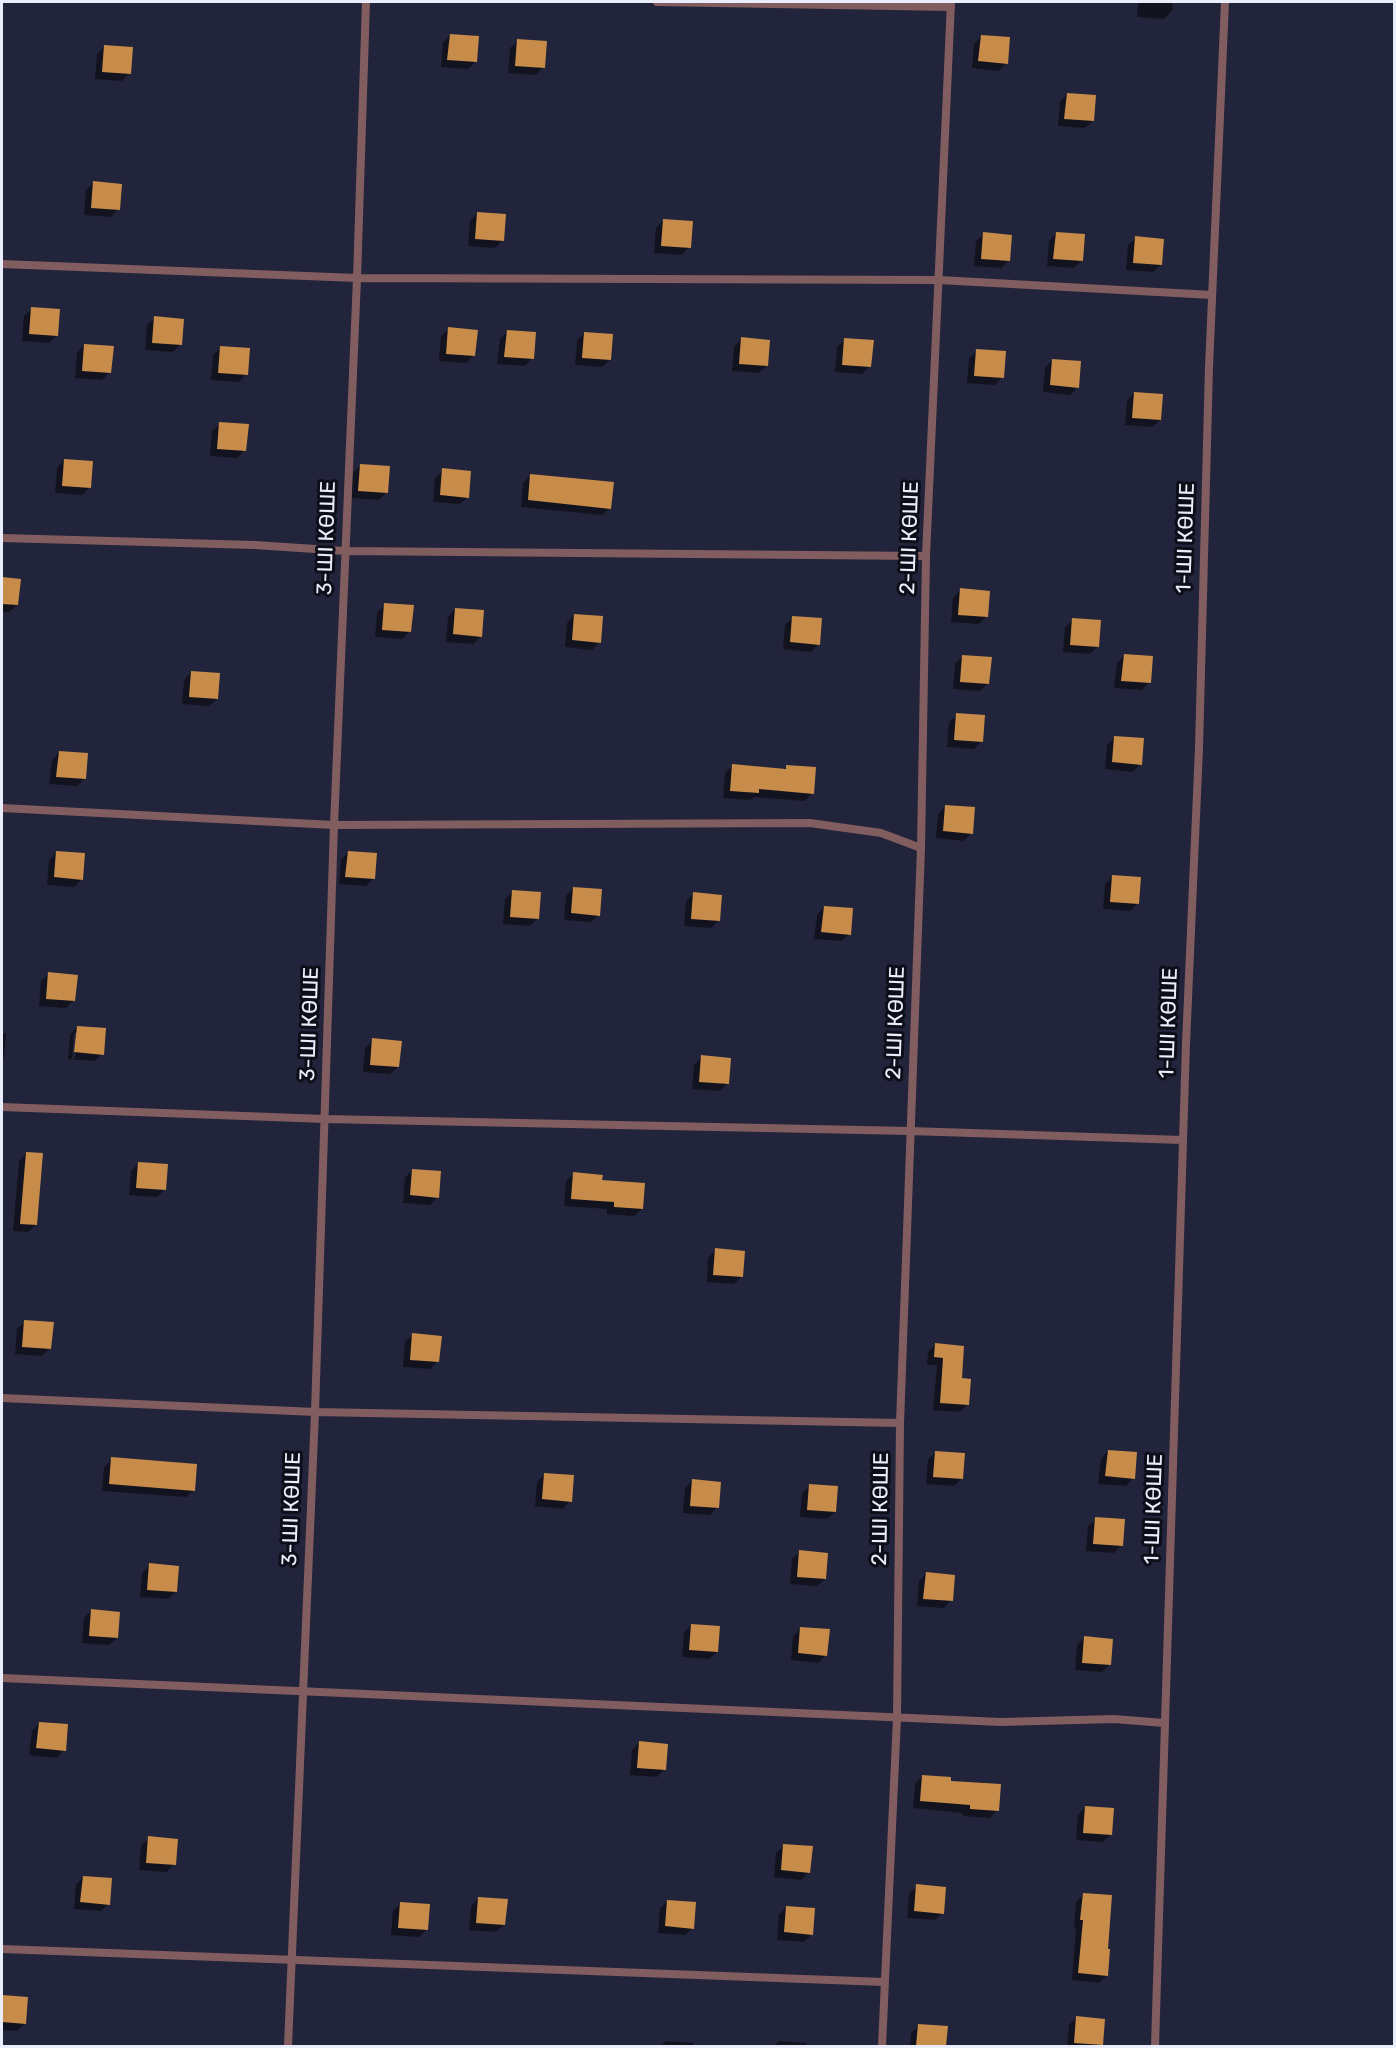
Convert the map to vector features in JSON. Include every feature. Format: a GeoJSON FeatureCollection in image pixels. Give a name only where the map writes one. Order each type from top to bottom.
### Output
{"type":"FeatureCollection","features":[{"type":"Feature","properties":{"kind":"lane","name":"3-ШІ КӨШЕ"},"geometry":{"type":"LineString","coordinates":[[288,2046],[315,1412],[334,825],[366,2]]}},
{"type":"Feature","properties":{"kind":"lane"},"geometry":{"type":"LineString","coordinates":[[657,2],[951,4]]}},
{"type":"Feature","properties":{"kind":"lane","name":"1-ШІ КӨШЕ"},"geometry":{"type":"LineString","coordinates":[[1155,2046],[1212,295],[1225,2]]}},
{"type":"Feature","properties":{"kind":"lane","name":"2-ШІ КӨШЕ"},"geometry":{"type":"LineString","coordinates":[[882,2046],[897,1718],[900,1423],[921,848],[926,556],[951,4]]}},
{"type":"Feature","properties":{"kind":"lane"},"geometry":{"type":"LineString","coordinates":[[2,264],[357,279],[939,280],[1212,295]]}},
{"type":"Feature","properties":{"kind":"lane"},"geometry":{"type":"LineString","coordinates":[[2,538],[255,545],[345,551],[926,556]]}},
{"type":"Feature","properties":{"kind":"lane"},"geometry":{"type":"LineString","coordinates":[[2,808],[334,825],[810,823],[880,833],[921,848]]}},
{"type":"Feature","properties":{"kind":"lane"},"geometry":{"type":"LineString","coordinates":[[2,1107],[325,1119],[910,1131],[1184,1140]]}},
{"type":"Feature","properties":{"kind":"lane"},"geometry":{"type":"LineString","coordinates":[[2,1398],[315,1412],[900,1423]]}},
{"type":"Feature","properties":{"kind":"lane"},"geometry":{"type":"LineString","coordinates":[[2,1678],[897,1718],[1001,1722],[1114,1719],[1164,1723]]}},
{"type":"Feature","properties":{"kind":"lane"},"geometry":{"type":"LineString","coordinates":[[2,1949],[884,1982]]}},
{"type":"Feature","properties":{"kind":"building"},"geometry":{"type":"Polygon","coordinates":[[[450,34],[479,36],[477,62],[447,60],[450,34]]]}},
{"type":"Feature","properties":{"kind":"building"},"geometry":{"type":"Polygon","coordinates":[[[981,35],[1010,37],[1008,64],[978,61],[981,35]]]}},
{"type":"Feature","properties":{"kind":"building"},"geometry":{"type":"Polygon","coordinates":[[[517,39],[547,41],[545,68],[515,66],[517,39]]]}},
{"type":"Feature","properties":{"kind":"building"},"geometry":{"type":"Polygon","coordinates":[[[104,45],[133,47],[131,74],[102,72],[104,45]]]}},
{"type":"Feature","properties":{"kind":"building"},"geometry":{"type":"Polygon","coordinates":[[[1067,93],[1096,95],[1094,121],[1064,119],[1067,93]]]}},
{"type":"Feature","properties":{"kind":"building"},"geometry":{"type":"Polygon","coordinates":[[[93,181],[122,184],[120,210],[91,208],[93,181]]]}},
{"type":"Feature","properties":{"kind":"building"},"geometry":{"type":"Polygon","coordinates":[[[477,212],[506,214],[504,241],[475,239],[477,212]]]}},
{"type":"Feature","properties":{"kind":"building"},"geometry":{"type":"Polygon","coordinates":[[[663,219],[693,221],[691,248],[661,246],[663,219]]]}},
{"type":"Feature","properties":{"kind":"building"},"geometry":{"type":"Polygon","coordinates":[[[983,232],[1012,235],[1010,261],[981,259],[983,232]]]}},
{"type":"Feature","properties":{"kind":"building"},"geometry":{"type":"Polygon","coordinates":[[[1056,232],[1085,234],[1083,261],[1053,259],[1056,232]]]}},
{"type":"Feature","properties":{"kind":"building"},"geometry":{"type":"Polygon","coordinates":[[[1135,236],[1164,239],[1162,265],[1133,263],[1135,236]]]}},
{"type":"Feature","properties":{"kind":"building"},"geometry":{"type":"Polygon","coordinates":[[[31,307],[60,309],[58,336],[29,334],[31,307]]]}},
{"type":"Feature","properties":{"kind":"building"},"geometry":{"type":"Polygon","coordinates":[[[154,316],[184,319],[182,345],[152,343],[154,316]]]}},
{"type":"Feature","properties":{"kind":"building"},"geometry":{"type":"Polygon","coordinates":[[[448,327],[478,330],[475,356],[446,354],[448,327]]]}},
{"type":"Feature","properties":{"kind":"building"},"geometry":{"type":"Polygon","coordinates":[[[507,330],[536,332],[534,359],[504,357],[507,330]]]}},
{"type":"Feature","properties":{"kind":"building"},"geometry":{"type":"Polygon","coordinates":[[[584,332],[613,334],[611,360],[582,358],[584,332]]]}},
{"type":"Feature","properties":{"kind":"building"},"geometry":{"type":"Polygon","coordinates":[[[741,337],[770,340],[768,366],[739,364],[741,337]]]}},
{"type":"Feature","properties":{"kind":"building"},"geometry":{"type":"Polygon","coordinates":[[[844,338],[874,340],[871,367],[842,365],[844,338]]]}},
{"type":"Feature","properties":{"kind":"building"},"geometry":{"type":"Polygon","coordinates":[[[84,344],[114,346],[111,373],[82,371],[84,344]]]}},
{"type":"Feature","properties":{"kind":"building"},"geometry":{"type":"Polygon","coordinates":[[[220,346],[250,348],[248,375],[218,373],[220,346]]]}},
{"type":"Feature","properties":{"kind":"building"},"geometry":{"type":"Polygon","coordinates":[[[976,349],[1006,351],[1004,378],[974,376],[976,349]]]}},
{"type":"Feature","properties":{"kind":"building"},"geometry":{"type":"Polygon","coordinates":[[[1052,359],[1081,361],[1079,388],[1050,385],[1052,359]]]}},
{"type":"Feature","properties":{"kind":"building"},"geometry":{"type":"Polygon","coordinates":[[[1134,392],[1163,394],[1161,420],[1132,418],[1134,392]]]}},
{"type":"Feature","properties":{"kind":"building"},"geometry":{"type":"Polygon","coordinates":[[[219,422],[249,424],[246,451],[217,449],[219,422]]]}},
{"type":"Feature","properties":{"kind":"building"},"geometry":{"type":"Polygon","coordinates":[[[64,459],[93,461],[91,488],[62,486],[64,459]]]}},
{"type":"Feature","properties":{"kind":"building"},"geometry":{"type":"Polygon","coordinates":[[[360,464],[390,466],[388,493],[358,491],[360,464]]]}},
{"type":"Feature","properties":{"kind":"building"},"geometry":{"type":"Polygon","coordinates":[[[442,468],[471,471],[469,498],[440,495],[442,468]]]}},
{"type":"Feature","properties":{"kind":"building"},"geometry":{"type":"Polygon","coordinates":[[[530,474],[614,482],[611,509],[528,500],[530,474]]]}},
{"type":"Feature","properties":{"kind":"building"},"geometry":{"type":"Polygon","coordinates":[[[2,577],[21,579],[18,605],[2,604],[2,577]]]}},
{"type":"Feature","properties":{"kind":"building"},"geometry":{"type":"Polygon","coordinates":[[[960,588],[990,591],[988,617],[958,615],[960,588]]]}},
{"type":"Feature","properties":{"kind":"building"},"geometry":{"type":"Polygon","coordinates":[[[384,603],[414,605],[411,632],[382,630],[384,603]]]}},
{"type":"Feature","properties":{"kind":"building"},"geometry":{"type":"Polygon","coordinates":[[[455,608],[484,610],[482,637],[453,634],[455,608]]]}},
{"type":"Feature","properties":{"kind":"building"},"geometry":{"type":"Polygon","coordinates":[[[574,614],[603,616],[601,643],[572,640],[574,614]]]}},
{"type":"Feature","properties":{"kind":"building"},"geometry":{"type":"Polygon","coordinates":[[[792,616],[822,618],[820,645],[790,642],[792,616]]]}},
{"type":"Feature","properties":{"kind":"building"},"geometry":{"type":"Polygon","coordinates":[[[1072,618],[1101,620],[1099,647],[1070,645],[1072,618]]]}},
{"type":"Feature","properties":{"kind":"building"},"geometry":{"type":"Polygon","coordinates":[[[1124,654],[1153,656],[1151,683],[1121,681],[1124,654]]]}},
{"type":"Feature","properties":{"kind":"building"},"geometry":{"type":"Polygon","coordinates":[[[962,655],[992,657],[989,684],[960,682],[962,655]]]}},
{"type":"Feature","properties":{"kind":"building"},"geometry":{"type":"Polygon","coordinates":[[[191,671],[220,673],[218,699],[189,697],[191,671]]]}},
{"type":"Feature","properties":{"kind":"building"},"geometry":{"type":"Polygon","coordinates":[[[956,713],[985,715],[983,742],[954,740],[956,713]]]}},
{"type":"Feature","properties":{"kind":"building"},"geometry":{"type":"Polygon","coordinates":[[[1114,736],[1144,738],[1142,765],[1112,762],[1114,736]]]}},
{"type":"Feature","properties":{"kind":"building"},"geometry":{"type":"Polygon","coordinates":[[[59,751],[88,753],[86,779],[56,777],[59,751]]]}},
{"type":"Feature","properties":{"kind":"building"},"geometry":{"type":"Polygon","coordinates":[[[732,764],[786,769],[786,765],[816,767],[814,794],[759,789],[759,793],[730,791],[732,764]]]}},
{"type":"Feature","properties":{"kind":"building"},"geometry":{"type":"Polygon","coordinates":[[[945,805],[975,807],[973,834],[943,831],[945,805]]]}},
{"type":"Feature","properties":{"kind":"building"},"geometry":{"type":"Polygon","coordinates":[[[56,851],[85,853],[83,880],[54,877],[56,851]]]}},
{"type":"Feature","properties":{"kind":"building"},"geometry":{"type":"Polygon","coordinates":[[[348,851],[377,853],[375,879],[345,877],[348,851]]]}},
{"type":"Feature","properties":{"kind":"building"},"geometry":{"type":"Polygon","coordinates":[[[1112,875],[1141,877],[1139,904],[1110,902],[1112,875]]]}},
{"type":"Feature","properties":{"kind":"building"},"geometry":{"type":"Polygon","coordinates":[[[573,887],[602,889],[600,916],[571,913],[573,887]]]}},
{"type":"Feature","properties":{"kind":"building"},"geometry":{"type":"Polygon","coordinates":[[[512,890],[541,892],[539,919],[510,917],[512,890]]]}},
{"type":"Feature","properties":{"kind":"building"},"geometry":{"type":"Polygon","coordinates":[[[693,892],[722,895],[720,921],[691,919],[693,892]]]}},
{"type":"Feature","properties":{"kind":"building"},"geometry":{"type":"Polygon","coordinates":[[[824,906],[853,908],[851,935],[821,932],[824,906]]]}},
{"type":"Feature","properties":{"kind":"building"},"geometry":{"type":"Polygon","coordinates":[[[48,972],[78,975],[75,1001],[46,999],[48,972]]]}},
{"type":"Feature","properties":{"kind":"building"},"geometry":{"type":"Polygon","coordinates":[[[77,1026],[106,1028],[104,1055],[74,1052],[77,1026]]]}},
{"type":"Feature","properties":{"kind":"building"},"geometry":{"type":"Polygon","coordinates":[[[372,1038],[402,1041],[399,1067],[370,1065],[372,1038]]]}},
{"type":"Feature","properties":{"kind":"building"},"geometry":{"type":"Polygon","coordinates":[[[701,1055],[731,1058],[729,1084],[699,1082],[701,1055]]]}},
{"type":"Feature","properties":{"kind":"building"},"geometry":{"type":"Polygon","coordinates":[[[26,1152],[43,1153],[37,1225],[20,1224],[26,1152]]]}},
{"type":"Feature","properties":{"kind":"building"},"geometry":{"type":"Polygon","coordinates":[[[138,1162],[168,1164],[166,1190],[136,1188],[138,1162]]]}},
{"type":"Feature","properties":{"kind":"building"},"geometry":{"type":"Polygon","coordinates":[[[412,1169],[441,1171],[439,1198],[410,1195],[412,1169]]]}},
{"type":"Feature","properties":{"kind":"building"},"geometry":{"type":"Polygon","coordinates":[[[573,1172],[603,1175],[602,1180],[645,1183],[643,1209],[614,1207],[614,1202],[571,1199],[573,1172]]]}},
{"type":"Feature","properties":{"kind":"building"},"geometry":{"type":"Polygon","coordinates":[[[715,1248],[745,1251],[743,1277],[713,1275],[715,1248]]]}},
{"type":"Feature","properties":{"kind":"building"},"geometry":{"type":"Polygon","coordinates":[[[24,1320],[54,1322],[51,1349],[22,1347],[24,1320]]]}},
{"type":"Feature","properties":{"kind":"building"},"geometry":{"type":"Polygon","coordinates":[[[412,1333],[442,1336],[439,1362],[410,1360],[412,1333]]]}},
{"type":"Feature","properties":{"kind":"building"},"geometry":{"type":"Polygon","coordinates":[[[935,1343],[964,1346],[962,1378],[971,1379],[969,1405],[940,1403],[943,1358],[934,1357],[935,1343]]]}},
{"type":"Feature","properties":{"kind":"building"},"geometry":{"type":"Polygon","coordinates":[[[1108,1450],[1137,1452],[1135,1479],[1105,1476],[1108,1450]]]}},
{"type":"Feature","properties":{"kind":"building"},"geometry":{"type":"Polygon","coordinates":[[[935,1451],[965,1453],[963,1479],[933,1477],[935,1451]]]}},
{"type":"Feature","properties":{"kind":"building"},"geometry":{"type":"Polygon","coordinates":[[[111,1457],[197,1464],[195,1491],[109,1484],[111,1457]]]}},
{"type":"Feature","properties":{"kind":"building"},"geometry":{"type":"Polygon","coordinates":[[[544,1473],[574,1475],[572,1502],[542,1499],[544,1473]]]}},
{"type":"Feature","properties":{"kind":"building"},"geometry":{"type":"Polygon","coordinates":[[[692,1479],[721,1482],[719,1508],[690,1506],[692,1479]]]}},
{"type":"Feature","properties":{"kind":"building"},"geometry":{"type":"Polygon","coordinates":[[[809,1484],[838,1486],[836,1512],[807,1510],[809,1484]]]}},
{"type":"Feature","properties":{"kind":"building"},"geometry":{"type":"Polygon","coordinates":[[[1095,1517],[1125,1519],[1123,1546],[1093,1544],[1095,1517]]]}},
{"type":"Feature","properties":{"kind":"building"},"geometry":{"type":"Polygon","coordinates":[[[799,1550],[828,1553],[826,1579],[797,1577],[799,1550]]]}},
{"type":"Feature","properties":{"kind":"building"},"geometry":{"type":"Polygon","coordinates":[[[149,1563],[179,1566],[177,1592],[147,1590],[149,1563]]]}},
{"type":"Feature","properties":{"kind":"building"},"geometry":{"type":"Polygon","coordinates":[[[926,1572],[955,1575],[953,1601],[923,1599],[926,1572]]]}},
{"type":"Feature","properties":{"kind":"building"},"geometry":{"type":"Polygon","coordinates":[[[91,1609],[120,1612],[118,1638],[89,1636],[91,1609]]]}},
{"type":"Feature","properties":{"kind":"building"},"geometry":{"type":"Polygon","coordinates":[[[691,1624],[720,1626],[718,1652],[689,1650],[691,1624]]]}},
{"type":"Feature","properties":{"kind":"building"},"geometry":{"type":"Polygon","coordinates":[[[800,1627],[830,1629],[827,1656],[798,1653],[800,1627]]]}},
{"type":"Feature","properties":{"kind":"building"},"geometry":{"type":"Polygon","coordinates":[[[1084,1636],[1113,1639],[1111,1665],[1082,1663],[1084,1636]]]}},
{"type":"Feature","properties":{"kind":"building"},"geometry":{"type":"Polygon","coordinates":[[[39,1722],[68,1724],[66,1751],[36,1748],[39,1722]]]}},
{"type":"Feature","properties":{"kind":"building"},"geometry":{"type":"Polygon","coordinates":[[[639,1741],[668,1744],[666,1770],[637,1768],[639,1741]]]}},
{"type":"Feature","properties":{"kind":"building"},"geometry":{"type":"Polygon","coordinates":[[[922,1775],[951,1777],[951,1781],[1001,1784],[999,1811],[970,1809],[970,1805],[920,1801],[922,1775]]]}},
{"type":"Feature","properties":{"kind":"building"},"geometry":{"type":"Polygon","coordinates":[[[1085,1806],[1114,1808],[1112,1835],[1083,1833],[1085,1806]]]}},
{"type":"Feature","properties":{"kind":"building"},"geometry":{"type":"Polygon","coordinates":[[[148,1836],[178,1839],[176,1865],[146,1863],[148,1836]]]}},
{"type":"Feature","properties":{"kind":"building"},"geometry":{"type":"Polygon","coordinates":[[[783,1844],[813,1846],[810,1873],[781,1870],[783,1844]]]}},
{"type":"Feature","properties":{"kind":"building"},"geometry":{"type":"Polygon","coordinates":[[[83,1876],[112,1878],[110,1905],[80,1902],[83,1876]]]}},
{"type":"Feature","properties":{"kind":"building"},"geometry":{"type":"Polygon","coordinates":[[[916,1884],[946,1887],[944,1914],[914,1911],[916,1884]]]}},
{"type":"Feature","properties":{"kind":"building"},"geometry":{"type":"Polygon","coordinates":[[[1083,1893],[1112,1895],[1108,1976],[1078,1973],[1083,1893]]]}},
{"type":"Feature","properties":{"kind":"building"},"geometry":{"type":"Polygon","coordinates":[[[478,1897],[508,1899],[505,1925],[476,1923],[478,1897]]]}},
{"type":"Feature","properties":{"kind":"building"},"geometry":{"type":"Polygon","coordinates":[[[667,1900],[696,1902],[694,1929],[665,1926],[667,1900]]]}},
{"type":"Feature","properties":{"kind":"building"},"geometry":{"type":"Polygon","coordinates":[[[400,1902],[430,1904],[428,1930],[398,1928],[400,1902]]]}},
{"type":"Feature","properties":{"kind":"building"},"geometry":{"type":"Polygon","coordinates":[[[786,1906],[815,1908],[813,1935],[784,1932],[786,1906]]]}},
{"type":"Feature","properties":{"kind":"building"},"geometry":{"type":"Polygon","coordinates":[[[2,1995],[28,1997],[26,2024],[2,2022],[2,1995]]]}},
{"type":"Feature","properties":{"kind":"building"},"geometry":{"type":"Polygon","coordinates":[[[1076,2016],[1105,2019],[1103,2045],[1074,2043],[1076,2016]]]}},
{"type":"Feature","properties":{"kind":"building"},"geometry":{"type":"Polygon","coordinates":[[[918,2024],[948,2026],[946,2046],[916,2046],[918,2024]]]}}]}
